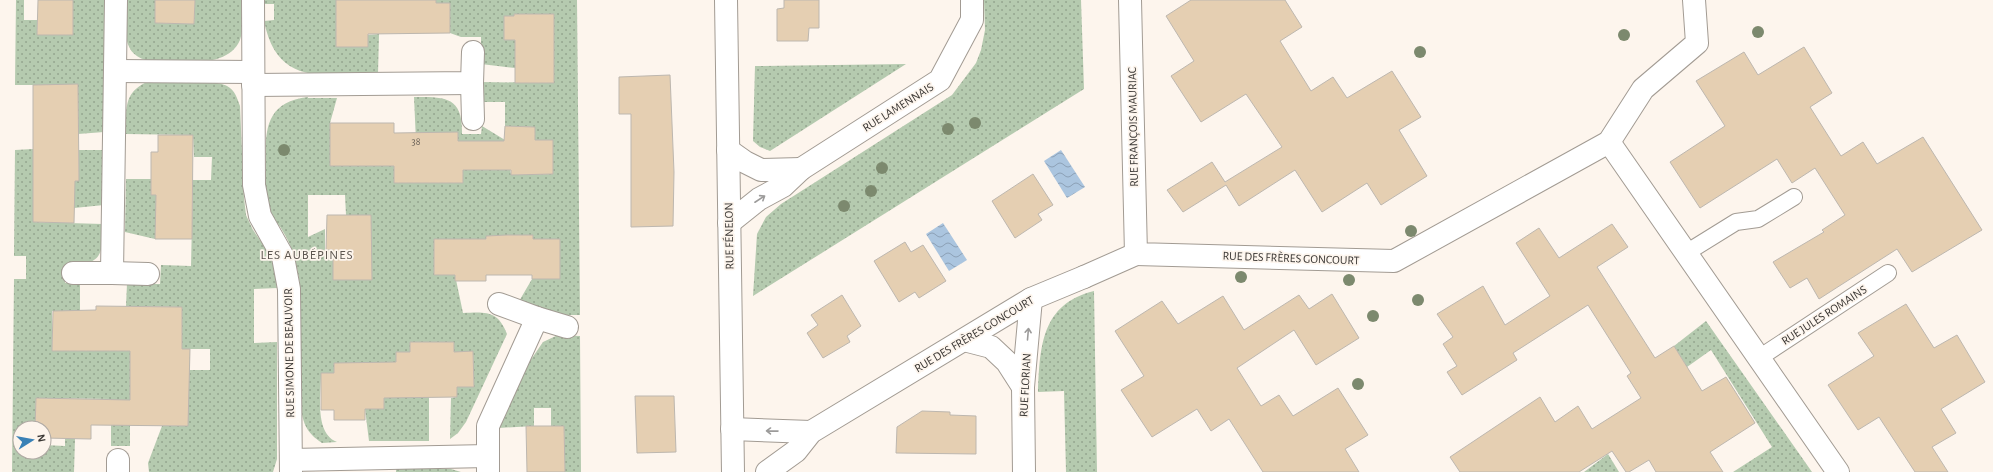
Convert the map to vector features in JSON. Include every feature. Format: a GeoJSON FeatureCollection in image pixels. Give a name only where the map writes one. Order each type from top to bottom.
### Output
{"type":"FeatureCollection","features":[{"type":"Feature","properties":{"kind":"street"},"geometry":{"type":"LineString","coordinates":[[112,273],[116,0]]}},
{"type":"Feature","properties":{"kind":"street","name":"RUE SIMONE DE BEAUVOIR"},"geometry":{"type":"LineString","coordinates":[[253,0],[254,185],[260,216],[283,257],[288,289],[291,466],[488,464],[488,426],[537,318]]}},
{"type":"Feature","properties":{"kind":"street","name":"RUE FÉNELON"},"geometry":{"type":"LineString","coordinates":[[726,0],[733,472]]}},
{"type":"Feature","properties":{"kind":"street","name":"RUE LAMENNAIS"},"geometry":{"type":"LineString","coordinates":[[729,223],[759,199],[783,186],[801,169],[940,80],[972,20],[972,0]]}},
{"type":"Feature","properties":{"kind":"street","name":"RUE FRANÇOIS MAURIAC"},"geometry":{"type":"LineString","coordinates":[[1130,0],[1136,254]]}},
{"type":"Feature","properties":{"kind":"street","name":"RUE DES FRÈRES GONCOURT"},"geometry":{"type":"LineString","coordinates":[[811,432],[1031,299],[1136,254],[1394,261],[1609,142],[1643,89],[1697,44],[1694,0]]}},
{"type":"Feature","properties":{"kind":"street"},"geometry":{"type":"LineString","coordinates":[[473,52],[473,119]]}},
{"type":"Feature","properties":{"kind":"street"},"geometry":{"type":"LineString","coordinates":[[116,71],[253,79],[472,83]]}},
{"type":"Feature","properties":{"kind":"street"},"geometry":{"type":"LineString","coordinates":[[1609,142],[1838,472]]}},
{"type":"Feature","properties":{"kind":"street"},"geometry":{"type":"LineString","coordinates":[[728,150],[745,162],[761,170],[801,169]]}},
{"type":"Feature","properties":{"kind":"street"},"geometry":{"type":"LineString","coordinates":[[73,273],[148,274]]}},
{"type":"Feature","properties":{"kind":"street","name":"RUE FLORIAN"},"geometry":{"type":"LineString","coordinates":[[1024,472],[1023,387],[1031,299]]}},
{"type":"Feature","properties":{"kind":"street"},"geometry":{"type":"LineString","coordinates":[[499,304],[567,327]]}},
{"type":"Feature","properties":{"kind":"street"},"geometry":{"type":"LineString","coordinates":[[964,340],[991,347],[1007,362],[1023,387]]}},
{"type":"Feature","properties":{"kind":"street"},"geometry":{"type":"LineString","coordinates":[[732,429],[811,432]]}},
{"type":"Feature","properties":{"kind":"street"},"geometry":{"type":"LineString","coordinates":[[767,472],[796,451],[811,432]]}},
{"type":"Feature","properties":{"kind":"lane"},"geometry":{"type":"LineString","coordinates":[[1686,253],[1736,222],[1758,219],[1794,197]]}},
{"type":"Feature","properties":{"kind":"lane","name":"RUE JULES ROMAINS"},"geometry":{"type":"LineString","coordinates":[[1759,358],[1888,273]]}},
{"type":"Feature","properties":{"kind":"green space"},"geometry":{"type":"Polygon","coordinates":[[[16,0],[24,0],[24,20],[37,20],[37,35],[72,35],[73,0],[105,0],[104,132],[78,134],[78,85],[15,85],[16,0]]]}},
{"type":"Feature","properties":{"kind":"green space"},"geometry":{"type":"Polygon","coordinates":[[[127,0],[155,0],[155,23],[194,24],[195,0],[241,0],[242,26],[240,40],[233,50],[224,56],[212,60],[185,62],[146,60],[137,56],[128,44],[125,27],[127,0]]]}},
{"type":"Feature","properties":{"kind":"green space"},"geometry":{"type":"Polygon","coordinates":[[[264,0],[336,0],[336,47],[367,47],[368,35],[379,34],[378,74],[322,75],[306,73],[292,67],[280,57],[270,42],[264,21],[274,20],[274,4],[264,4],[264,0]]]}},
{"type":"Feature","properties":{"kind":"green space"},"geometry":{"type":"Polygon","coordinates":[[[436,0],[577,0],[580,315],[562,315],[518,303],[532,279],[560,279],[559,239],[533,239],[533,235],[487,236],[487,251],[434,239],[434,275],[455,275],[463,313],[478,312],[490,314],[499,320],[507,334],[466,422],[458,433],[450,439],[451,398],[457,397],[457,387],[474,386],[473,352],[454,352],[454,342],[410,342],[414,398],[429,397],[429,441],[369,441],[365,409],[384,409],[334,363],[334,373],[321,374],[320,412],[325,430],[330,437],[337,442],[322,443],[306,428],[300,406],[300,285],[296,263],[286,236],[271,215],[267,202],[267,132],[275,113],[282,105],[293,100],[308,97],[337,98],[330,123],[330,166],[394,166],[395,183],[463,183],[463,142],[416,141],[414,97],[435,97],[450,101],[455,106],[459,112],[462,134],[481,134],[482,126],[505,140],[511,175],[553,174],[552,140],[535,140],[534,127],[505,126],[505,102],[481,102],[481,82],[554,83],[514,16],[504,16],[504,40],[515,40],[515,68],[481,64],[481,37],[461,37],[450,33],[450,3],[436,3],[436,0]],[[308,195],[308,237],[325,229],[325,250],[333,250],[333,280],[371,280],[371,215],[346,215],[345,195],[308,195]]]}},
{"type":"Feature","properties":{"kind":"green space"},"geometry":{"type":"Polygon","coordinates":[[[984,0],[1081,0],[1084,89],[753,296],[757,234],[766,217],[781,204],[952,95],[976,63],[981,50],[985,30],[984,0]]]}},
{"type":"Feature","properties":{"kind":"green space"},"geometry":{"type":"Polygon","coordinates":[[[906,64],[770,151],[760,147],[753,141],[755,66],[906,64]]]}},
{"type":"Feature","properties":{"kind":"green space"},"geometry":{"type":"Polygon","coordinates":[[[149,81],[212,82],[227,86],[232,90],[240,106],[246,215],[253,230],[269,253],[275,270],[277,288],[254,289],[254,343],[277,342],[277,459],[273,472],[149,472],[148,463],[162,426],[188,426],[130,389],[130,446],[111,446],[111,399],[36,398],[35,420],[13,420],[14,279],[26,279],[26,256],[14,256],[15,150],[33,149],[33,222],[103,224],[102,244],[98,257],[93,261],[86,263],[65,265],[65,283],[80,283],[80,311],[52,311],[52,351],[181,348],[182,307],[126,306],[127,284],[160,284],[161,265],[191,266],[193,180],[211,180],[212,157],[194,157],[193,135],[126,134],[126,109],[130,96],[134,90],[149,81]],[[190,349],[190,370],[210,370],[210,349],[190,349]]]}},
{"type":"Feature","properties":{"kind":"green space"},"geometry":{"type":"Polygon","coordinates":[[[79,150],[104,150],[104,205],[74,208],[70,181],[79,181],[79,150]]]}},
{"type":"Feature","properties":{"kind":"green space"},"geometry":{"type":"Polygon","coordinates":[[[126,179],[151,179],[151,195],[160,195],[156,215],[155,239],[125,232],[126,179]]]}},
{"type":"Feature","properties":{"kind":"green space"},"geometry":{"type":"Polygon","coordinates":[[[1094,291],[1097,472],[1066,472],[1064,391],[1038,392],[1040,359],[1047,330],[1054,317],[1063,306],[1076,297],[1094,291]]]}},
{"type":"Feature","properties":{"kind":"green space"},"geometry":{"type":"Polygon","coordinates":[[[1706,321],[1812,472],[1733,472],[1772,447],[1711,350],[1687,367],[1674,346],[1706,321]]]}},
{"type":"Feature","properties":{"kind":"green space"},"geometry":{"type":"Polygon","coordinates":[[[558,335],[580,336],[581,472],[565,472],[564,426],[551,426],[551,408],[534,408],[534,426],[498,428],[530,361],[543,342],[558,335]]]}},
{"type":"Feature","properties":{"kind":"green space"},"geometry":{"type":"Polygon","coordinates":[[[65,439],[75,439],[74,472],[12,472],[12,460],[52,460],[52,445],[65,446],[65,439]]]}},
{"type":"Feature","properties":{"kind":"green space"},"geometry":{"type":"Polygon","coordinates":[[[1608,454],[1619,472],[1584,472],[1608,454]]]}},
{"type":"Feature","properties":{"kind":"green space"},"geometry":{"type":"Polygon","coordinates":[[[396,469],[451,469],[461,472],[396,472],[396,469]]]}},
{"type":"Feature","properties":{"kind":"water"},"geometry":{"type":"Polygon","coordinates":[[[1061,150],[1085,187],[1067,198],[1044,161],[1061,150]]]}},
{"type":"Feature","properties":{"kind":"water"},"geometry":{"type":"Polygon","coordinates":[[[943,223],[967,260],[949,271],[926,234],[943,223]]]}},
{"type":"Feature","properties":{"kind":"building"},"geometry":{"type":"Polygon","coordinates":[[[38,0],[73,0],[73,35],[37,35],[38,0]]]}},
{"type":"Feature","properties":{"kind":"building"},"geometry":{"type":"Polygon","coordinates":[[[155,0],[195,0],[194,24],[155,23],[155,0]]]}},
{"type":"Feature","properties":{"kind":"building"},"geometry":{"type":"Polygon","coordinates":[[[336,0],[436,0],[436,3],[450,3],[450,33],[368,34],[368,47],[336,47],[336,0]]]}},
{"type":"Feature","properties":{"kind":"building"},"geometry":{"type":"Polygon","coordinates":[[[784,0],[819,0],[819,28],[809,28],[808,41],[777,41],[777,9],[784,8],[784,0]]]}},
{"type":"Feature","properties":{"kind":"building"},"geometry":{"type":"Polygon","coordinates":[[[1191,0],[1285,0],[1302,27],[1280,41],[1311,91],[1333,77],[1347,98],[1392,71],[1421,117],[1399,130],[1427,176],[1381,205],[1367,183],[1322,212],[1295,170],[1239,206],[1226,185],[1183,212],[1167,190],[1212,162],[1225,182],[1282,147],[1246,94],[1201,122],[1171,76],[1194,61],[1166,16],[1191,0]]]}},
{"type":"Feature","properties":{"kind":"building"},"geometry":{"type":"Polygon","coordinates":[[[514,14],[554,14],[554,83],[515,83],[515,40],[504,40],[504,16],[514,16],[514,14]]]}},
{"type":"Feature","properties":{"kind":"building"},"geometry":{"type":"Polygon","coordinates":[[[1804,47],[1832,93],[1810,107],[1841,156],[1863,142],[1877,164],[1923,137],[1982,230],[1912,272],[1897,249],[1819,299],[1807,278],[1790,288],[1773,262],[1824,232],[1822,230],[1845,215],[1815,168],[1792,183],[1777,159],[1700,208],[1670,162],[1725,126],[1696,81],[1744,52],[1758,75],[1804,47]]]}},
{"type":"Feature","properties":{"kind":"building"},"geometry":{"type":"Polygon","coordinates":[[[670,75],[674,172],[673,226],[631,227],[631,114],[619,114],[619,77],[670,75]]]}},
{"type":"Feature","properties":{"kind":"building"},"geometry":{"type":"Polygon","coordinates":[[[78,84],[79,181],[75,181],[74,223],[33,222],[33,85],[78,84]]]}},
{"type":"Feature","properties":{"kind":"building"},"geometry":{"type":"Polygon","coordinates":[[[330,123],[394,123],[394,133],[458,132],[458,141],[504,141],[505,126],[535,127],[535,140],[553,140],[553,174],[511,175],[511,170],[463,170],[463,183],[394,183],[394,166],[330,166],[330,123]]]}},
{"type":"Feature","properties":{"kind":"building"},"geometry":{"type":"Polygon","coordinates":[[[158,135],[193,135],[192,239],[155,239],[156,195],[151,195],[151,152],[158,152],[158,135]]]}},
{"type":"Feature","properties":{"kind":"building"},"geometry":{"type":"Polygon","coordinates":[[[1033,174],[1053,205],[1038,214],[1042,220],[1015,238],[992,201],[1033,174]]]}},
{"type":"Feature","properties":{"kind":"building"},"geometry":{"type":"Polygon","coordinates":[[[327,215],[371,215],[372,280],[333,280],[333,250],[326,250],[327,215]]]}},
{"type":"Feature","properties":{"kind":"building"},"geometry":{"type":"Polygon","coordinates":[[[1612,224],[1628,247],[1597,267],[1655,358],[1674,346],[1702,391],[1726,377],[1755,423],[1710,452],[1723,472],[1656,472],[1649,460],[1629,472],[1626,472],[1612,451],[1579,472],[1460,472],[1450,457],[1540,397],[1555,422],[1578,406],[1592,429],[1641,398],[1627,376],[1631,373],[1588,305],[1513,353],[1517,360],[1462,395],[1447,372],[1457,366],[1443,344],[1453,337],[1437,314],[1483,286],[1505,325],[1550,296],[1516,243],[1539,228],[1559,258],[1612,224]]]}},
{"type":"Feature","properties":{"kind":"building"},"geometry":{"type":"Polygon","coordinates":[[[533,235],[533,239],[560,239],[560,279],[532,279],[532,275],[486,275],[486,281],[455,281],[455,275],[434,275],[434,239],[486,239],[486,236],[533,235]]]}},
{"type":"Feature","properties":{"kind":"building"},"geometry":{"type":"Polygon","coordinates":[[[905,242],[911,252],[923,245],[946,281],[919,298],[915,292],[899,302],[874,261],[905,242]]]}},
{"type":"Feature","properties":{"kind":"building"},"geometry":{"type":"Polygon","coordinates":[[[1332,294],[1359,338],[1316,365],[1294,330],[1237,368],[1261,406],[1279,395],[1293,416],[1338,388],[1368,435],[1345,449],[1359,472],[1263,472],[1229,419],[1211,431],[1197,409],[1152,437],[1121,390],[1144,376],[1115,331],[1162,301],[1178,324],[1223,296],[1244,330],[1299,295],[1309,309],[1332,294]]]}},
{"type":"Feature","properties":{"kind":"building"},"geometry":{"type":"Polygon","coordinates":[[[842,295],[861,326],[847,336],[850,342],[823,358],[807,333],[818,325],[811,315],[842,295]]]}},
{"type":"Feature","properties":{"kind":"building"},"geometry":{"type":"Polygon","coordinates":[[[1906,304],[1934,348],[1957,335],[1985,382],[1941,409],[1956,433],[1932,447],[1948,472],[1915,472],[1879,417],[1858,430],[1828,385],[1874,356],[1858,333],[1906,304]]]}},
{"type":"Feature","properties":{"kind":"building"},"geometry":{"type":"Polygon","coordinates":[[[96,306],[182,307],[182,349],[190,349],[188,426],[91,425],[91,439],[52,438],[52,420],[35,420],[36,398],[130,400],[130,351],[52,351],[53,311],[96,310],[96,306]]]}},
{"type":"Feature","properties":{"kind":"building"},"geometry":{"type":"Polygon","coordinates":[[[410,342],[454,342],[454,352],[473,351],[474,387],[457,387],[457,397],[384,398],[384,409],[365,409],[365,420],[334,420],[334,410],[321,410],[321,373],[334,373],[334,363],[396,362],[396,352],[410,352],[410,342]]]}},
{"type":"Feature","properties":{"kind":"building"},"geometry":{"type":"Polygon","coordinates":[[[635,396],[674,396],[676,452],[637,453],[635,396]]]}},
{"type":"Feature","properties":{"kind":"building"},"geometry":{"type":"Polygon","coordinates":[[[922,411],[950,412],[950,415],[976,416],[976,454],[896,453],[897,427],[922,411]]]}},
{"type":"Feature","properties":{"kind":"building"},"geometry":{"type":"Polygon","coordinates":[[[526,426],[564,426],[565,472],[527,472],[526,426]]]}},
{"type":"Feature","properties":{"kind":"district","name":"LES AUBÉPINES"},"geometry":{"type":"Point","coordinates":[307,254]}}]}
